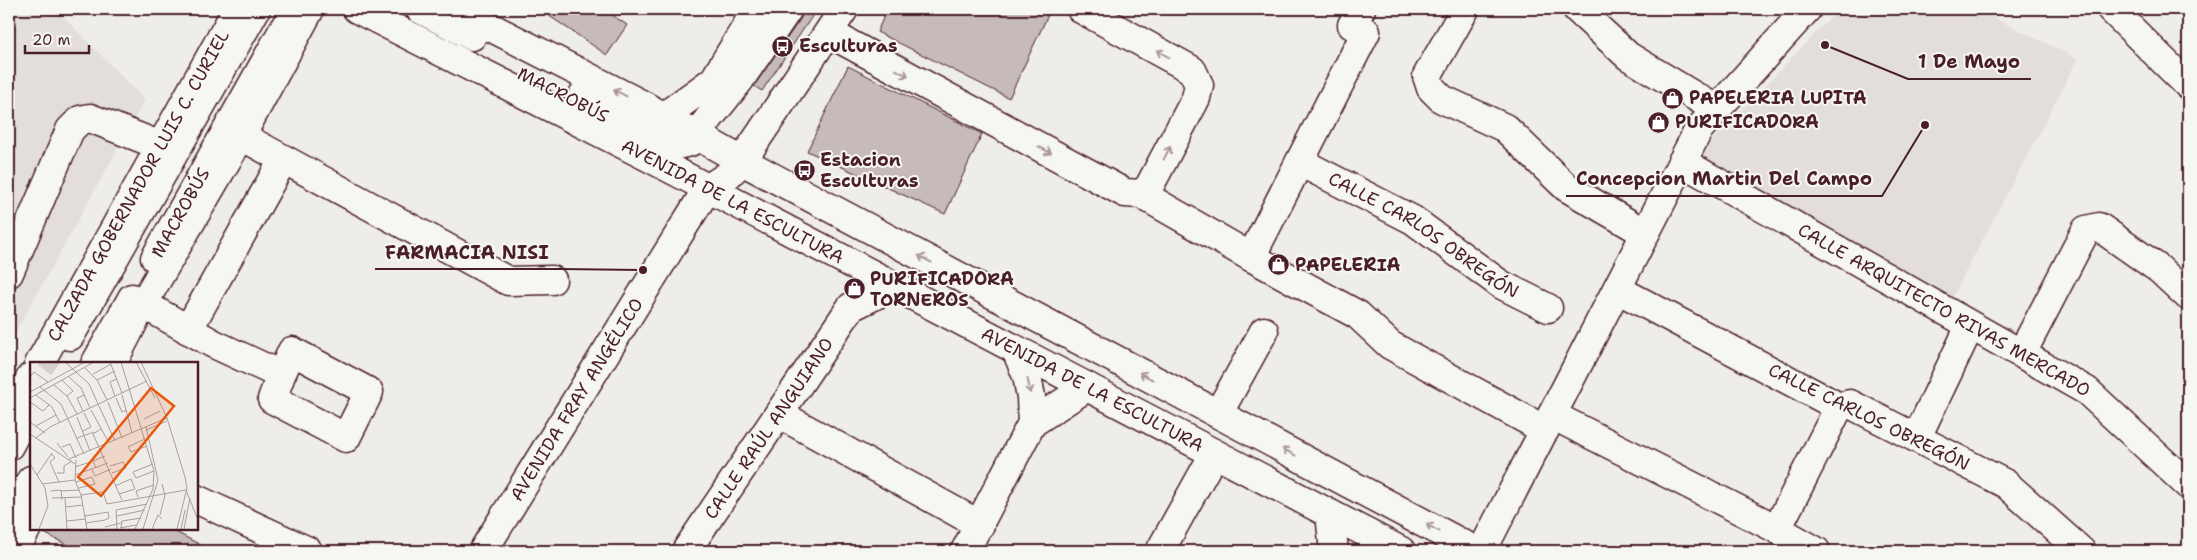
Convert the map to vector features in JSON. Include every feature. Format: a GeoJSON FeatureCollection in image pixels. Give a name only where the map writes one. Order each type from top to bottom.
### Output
{"type":"FeatureCollection","features":[{"type":"Feature","properties":{"kind":"street","name":"CALZADA GOBERNADOR LUIS C. CURIEL"},"geometry":{"type":"LineString","coordinates":[[40,362],[238,9]]}},
{"type":"Feature","properties":{"kind":"street","name":"MACROBÚS"},"geometry":{"type":"LineString","coordinates":[[55,362],[256,9]]}},
{"type":"Feature","properties":{"kind":"street","name":"MACROBÚS"},"geometry":{"type":"LineString","coordinates":[[96,362],[295,9]]}},
{"type":"Feature","properties":{"kind":"street"},"geometry":{"type":"LineString","coordinates":[[113,362],[143,304],[241,136],[310,9]]}},
{"type":"Feature","properties":{"kind":"street","name":"AVENIDA DE LA ESCULTURA"},"geometry":{"type":"LineString","coordinates":[[357,9],[650,136]]}},
{"type":"Feature","properties":{"kind":"street","name":"MACROBÚS"},"geometry":{"type":"LineString","coordinates":[[394,9],[650,136],[676,145],[690,142],[692,133],[738,81],[788,9]]}},
{"type":"Feature","properties":{"kind":"street","name":"MACROBÚS"},"geometry":{"type":"LineString","coordinates":[[420,9],[650,136],[694,167],[715,167],[737,159]]}},
{"type":"Feature","properties":{"kind":"street","name":"AVENIDA DE LA ESCULTURA"},"geometry":{"type":"LineString","coordinates":[[455,9],[650,136],[707,189],[1330,514],[1387,549]]}},
{"type":"Feature","properties":{"kind":"street"},"geometry":{"type":"LineString","coordinates":[[650,136],[714,80],[757,9]]}},
{"type":"Feature","properties":{"kind":"street"},"geometry":{"type":"LineString","coordinates":[[776,9],[692,133],[737,159],[1476,551]]}},
{"type":"Feature","properties":{"kind":"street","name":"AVENIDA FRAY ANGÉLICO"},"geometry":{"type":"LineString","coordinates":[[483,551],[707,189],[727,176],[831,21],[844,9]]}},
{"type":"Feature","properties":{"kind":"street"},"geometry":{"type":"LineString","coordinates":[[1081,9],[1192,70],[1199,85],[1192,106],[1149,187],[1141,194]]}},
{"type":"Feature","properties":{"kind":"street"},"geometry":{"type":"LineString","coordinates":[[1251,257],[1366,32],[1352,25],[1361,9]]}},
{"type":"Feature","properties":{"kind":"street"},"geometry":{"type":"LineString","coordinates":[[1577,9],[1628,56],[1716,109]]}},
{"type":"Feature","properties":{"kind":"street"},"geometry":{"type":"LineString","coordinates":[[1482,551],[1699,129],[1805,9]]}},
{"type":"Feature","properties":{"kind":"street"},"geometry":{"type":"LineString","coordinates":[[2111,9],[2188,85]]}},
{"type":"Feature","properties":{"kind":"street"},"geometry":{"type":"LineString","coordinates":[[1462,16],[1427,76],[1430,88],[1442,99],[1505,128],[1566,187],[1646,233]]}},
{"type":"Feature","properties":{"kind":"street"},"geometry":{"type":"LineString","coordinates":[[831,21],[1125,193],[1141,194],[1358,315],[1390,345],[1548,422],[1777,529],[1816,551]]}},
{"type":"Feature","properties":{"kind":"street"},"geometry":{"type":"LineString","coordinates":[[9,273],[70,130],[80,120],[90,118],[161,146]]}},
{"type":"Feature","properties":{"kind":"street"},"geometry":{"type":"LineString","coordinates":[[241,136],[508,280],[552,280]]}},
{"type":"Feature","properties":{"kind":"street"},"geometry":{"type":"LineString","coordinates":[[188,330],[283,160]]}},
{"type":"Feature","properties":{"kind":"street","name":"CALLE CARLOS OBREGÓN"},"geometry":{"type":"LineString","coordinates":[[1300,162],[1413,220],[1500,284],[1548,308]]}},
{"type":"Feature","properties":{"kind":"street","name":"CALLE ARQUITECTO RIVAS MERCADO"},"geometry":{"type":"LineString","coordinates":[[1682,162],[1970,326],[2087,390],[2188,485]]}},
{"type":"Feature","properties":{"kind":"street"},"geometry":{"type":"LineString","coordinates":[[2022,353],[2086,230],[2099,227],[2159,269],[2188,296]]}},
{"type":"Feature","properties":{"kind":"street"},"geometry":{"type":"LineString","coordinates":[[847,262],[851,307],[894,286]]}},
{"type":"Feature","properties":{"kind":"street","name":"CALLE CARLOS OBREGÓN"},"geometry":{"type":"LineString","coordinates":[[1617,289],[1839,407],[1850,404],[2006,484],[2081,551]]}},
{"type":"Feature","properties":{"kind":"street"},"geometry":{"type":"LineString","coordinates":[[143,304],[214,344],[281,374]]}},
{"type":"Feature","properties":{"kind":"street","name":"CALLE RAÚL ANGUIANO"},"geometry":{"type":"LineString","coordinates":[[694,549],[779,414],[851,307]]}},
{"type":"Feature","properties":{"kind":"street"},"geometry":{"type":"LineString","coordinates":[[1917,437],[1970,326]]}},
{"type":"Feature","properties":{"kind":"street"},"geometry":{"type":"LineString","coordinates":[[1218,414],[1264,331]]}},
{"type":"Feature","properties":{"kind":"street"},"geometry":{"type":"LineString","coordinates":[[1016,350],[1027,376],[1030,390],[1032,423]]}},
{"type":"Feature","properties":{"kind":"street"},"geometry":{"type":"LineString","coordinates":[[292,351],[369,392],[346,438],[272,399],[281,374],[292,351]]}},
{"type":"Feature","properties":{"kind":"street"},"geometry":{"type":"LineString","coordinates":[[9,417],[30,379]]}},
{"type":"Feature","properties":{"kind":"street"},"geometry":{"type":"LineString","coordinates":[[965,551],[1032,423],[1087,387]]}},
{"type":"Feature","properties":{"kind":"street"},"geometry":{"type":"LineString","coordinates":[[9,446],[30,407]]}},
{"type":"Feature","properties":{"kind":"street"},"geometry":{"type":"LineString","coordinates":[[1777,529],[1839,407]]}},
{"type":"Feature","properties":{"kind":"street"},"geometry":{"type":"LineString","coordinates":[[779,414],[980,525]]}},
{"type":"Feature","properties":{"kind":"street"},"geometry":{"type":"LineString","coordinates":[[1160,551],[1214,454]]}},
{"type":"Feature","properties":{"kind":"street"},"geometry":{"type":"LineString","coordinates":[[9,523],[30,482]]}},
{"type":"Feature","properties":{"kind":"street"},"geometry":{"type":"LineString","coordinates":[[198,500],[308,551]]}},
{"type":"Feature","properties":{"kind":"street"},"geometry":{"type":"LineString","coordinates":[[1330,514],[1334,551]]}},
{"type":"Feature","properties":{"kind":"street"},"geometry":{"type":"LineString","coordinates":[[16,551],[30,522]]}},
{"type":"Feature","properties":{"kind":"shaded area"},"geometry":{"type":"Polygon","coordinates":[[[9,9],[56,9],[145,100],[9,344],[9,9]]]}},
{"type":"Feature","properties":{"kind":"shaded area"},"geometry":{"type":"Polygon","coordinates":[[[1839,9],[1976,9],[2078,59],[1951,300],[1697,156],[1839,9]]]}},
{"type":"Feature","properties":{"kind":"building"},"geometry":{"type":"Polygon","coordinates":[[[539,9],[603,9],[627,25],[607,55],[539,9]]]}},
{"type":"Feature","properties":{"kind":"building"},"geometry":{"type":"Polygon","coordinates":[[[803,9],[817,9],[762,91],[754,86],[801,18],[803,9]]]}},
{"type":"Feature","properties":{"kind":"building"},"geometry":{"type":"Polygon","coordinates":[[[887,9],[1034,9],[1048,15],[1009,98],[877,32],[887,9]]]}},
{"type":"Feature","properties":{"kind":"building"},"geometry":{"type":"Polygon","coordinates":[[[848,66],[982,134],[945,214],[807,151],[848,66]]]}},
{"type":"Feature","properties":{"kind":"building"},"geometry":{"type":"Polygon","coordinates":[[[43,530],[172,530],[212,551],[79,551],[42,532],[43,530]]]}},
{"type":"Feature","properties":{"kind":"place","name":"1 De Mayo"},"geometry":{"type":"Point","coordinates":[1825,45]}},
{"type":"Feature","properties":{"kind":"place","name":"Esculturas"},"geometry":{"type":"Point","coordinates":[783,46]}},
{"type":"Feature","properties":{"kind":"place","name":"PAPELERIA LUPITA"},"geometry":{"type":"Point","coordinates":[1673,98]}},
{"type":"Feature","properties":{"kind":"place","name":"PURIFICADORA"},"geometry":{"type":"Point","coordinates":[1659,122]}},
{"type":"Feature","properties":{"kind":"place","name":"Concepcion Martin Del Campo"},"geometry":{"type":"Point","coordinates":[1925,125]}},
{"type":"Feature","properties":{"kind":"place","name":"Estacion Esculturas"},"geometry":{"type":"Point","coordinates":[804,170]}},
{"type":"Feature","properties":{"kind":"place","name":"PAPELERIA"},"geometry":{"type":"Point","coordinates":[1279,265]}},
{"type":"Feature","properties":{"kind":"place","name":"FARMACIA NISI"},"geometry":{"type":"Point","coordinates":[643,270]}},
{"type":"Feature","properties":{"kind":"place","name":"PURIFICADORA TORNEROS"},"geometry":{"type":"Point","coordinates":[854,289]}}]}
